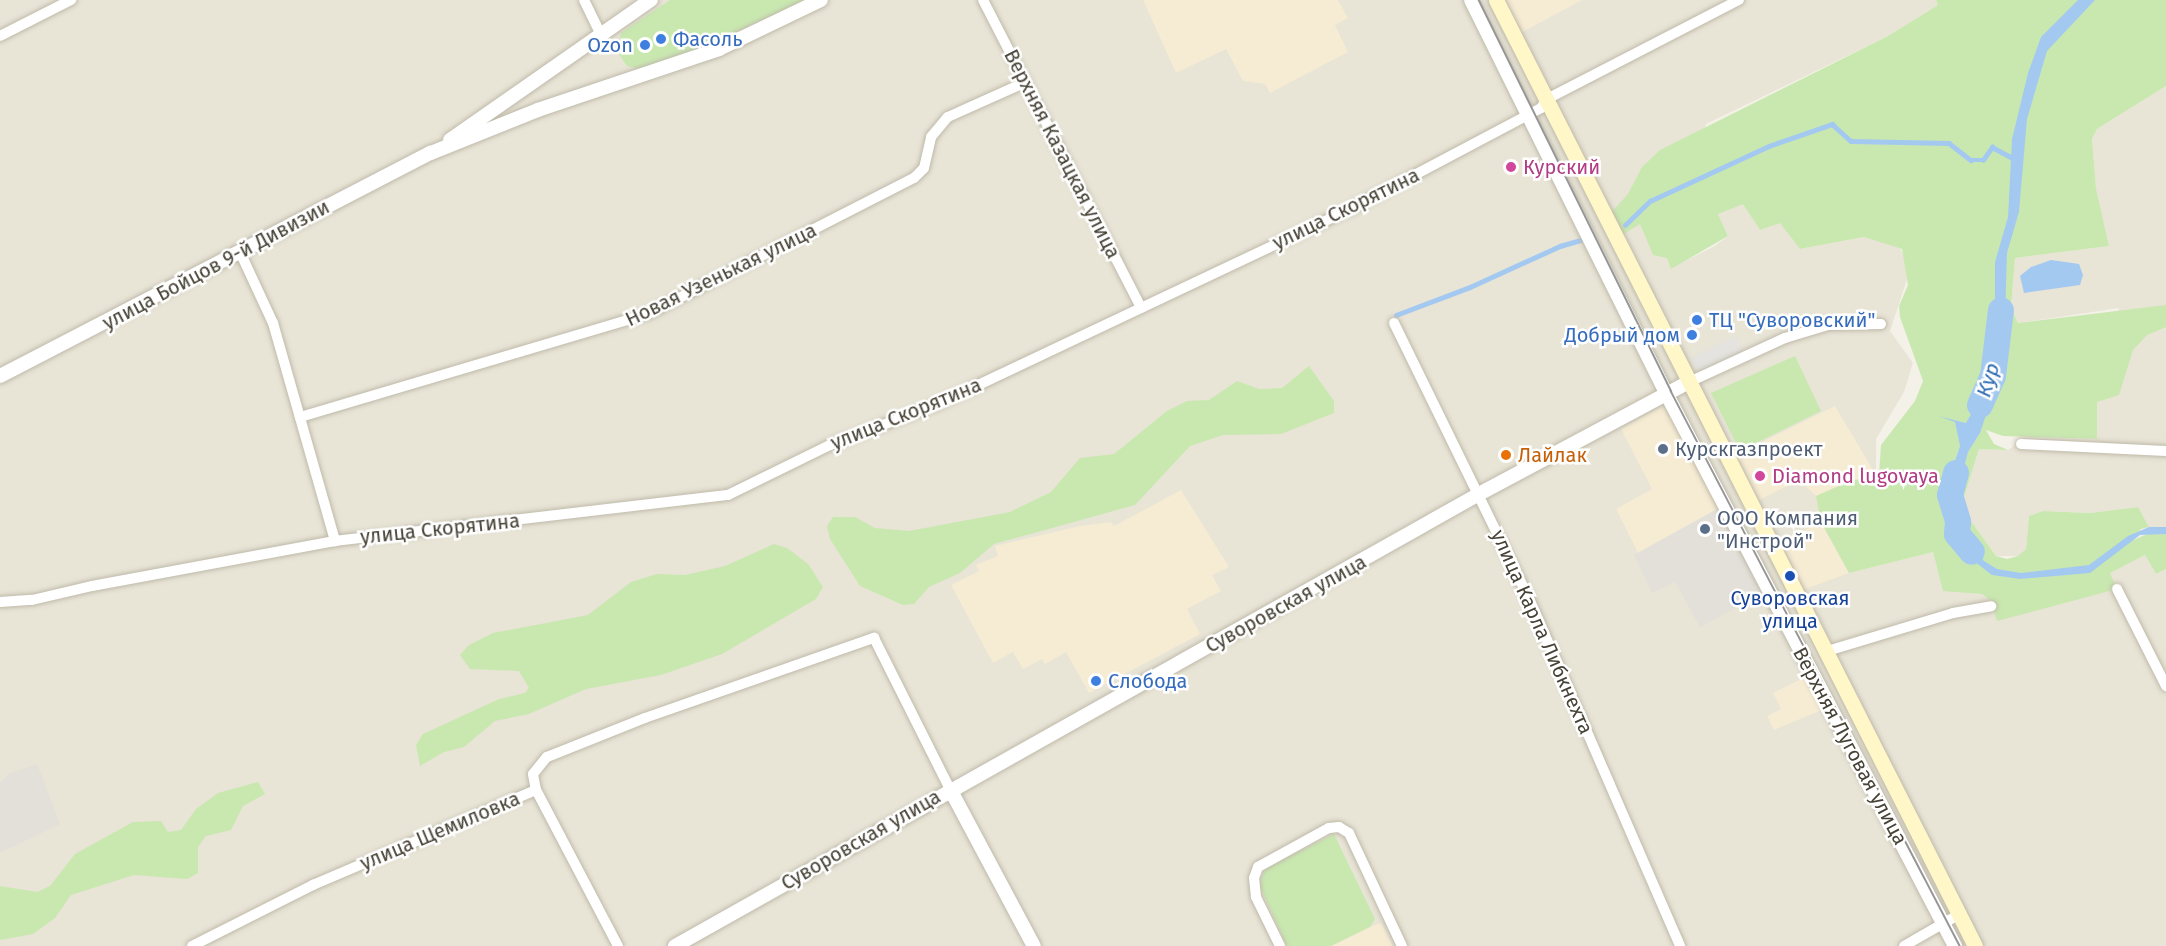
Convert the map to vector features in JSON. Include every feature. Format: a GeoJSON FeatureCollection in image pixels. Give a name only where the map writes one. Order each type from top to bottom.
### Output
{"type":"FeatureCollection","features":[{"type":"Feature","properties":{"kind":"main road","name":"Верхняя Луговая улица"},"geometry":{"type":"LineString","coordinates":[[1496,0],[1687,383],[1975,946]]}},
{"type":"Feature","properties":{"kind":"street"},"geometry":{"type":"LineString","coordinates":[[0,36],[71,0]]}},
{"type":"Feature","properties":{"kind":"street"},"geometry":{"type":"LineString","coordinates":[[584,0],[600,33]]}},
{"type":"Feature","properties":{"kind":"street","name":"улица Бойцов 9-й Дивизии"},"geometry":{"type":"LineString","coordinates":[[431,153],[600,33],[651,0]]}},
{"type":"Feature","properties":{"kind":"street","name":"улица Бойцов 9-й Дивизии"},"geometry":{"type":"LineString","coordinates":[[0,376],[431,153],[538,110],[719,49],[821,0]]}},
{"type":"Feature","properties":{"kind":"street","name":"Верхняя Казацкая улица"},"geometry":{"type":"LineString","coordinates":[[984,0],[1141,308]]}},
{"type":"Feature","properties":{"kind":"street","name":"Верхняя Луговая улица"},"geometry":{"type":"LineString","coordinates":[[1471,0],[1666,393],[1955,946]]}},
{"type":"Feature","properties":{"kind":"street","name":"улица Скорятина"},"geometry":{"type":"LineString","coordinates":[[0,602],[32,600],[92,586],[335,541],[728,495],[830,445],[938,404],[1381,193],[1528,114],[1547,99],[1739,0]]}},
{"type":"Feature","properties":{"kind":"street","name":"Новая Узенькая улица"},"geometry":{"type":"LineString","coordinates":[[300,417],[648,314],[914,178],[924,168],[931,137],[948,117],[1026,82]]}},
{"type":"Feature","properties":{"kind":"street"},"geometry":{"type":"LineString","coordinates":[[240,252],[273,323],[335,541]]}},
{"type":"Feature","properties":{"kind":"street","name":"Суворовская улица"},"geometry":{"type":"LineString","coordinates":[[675,946],[950,789],[1479,494],[1666,393],[1774,343],[1818,328],[1857,322],[1881,324]]}},
{"type":"Feature","properties":{"kind":"street","name":"улица Карла Либкнехта"},"geometry":{"type":"LineString","coordinates":[[1394,323],[1528,596],[1680,946]]}},
{"type":"Feature","properties":{"kind":"street"},"geometry":{"type":"LineString","coordinates":[[2021,444],[2166,451]]}},
{"type":"Feature","properties":{"kind":"street"},"geometry":{"type":"LineString","coordinates":[[2117,589],[2166,686]]}},
{"type":"Feature","properties":{"kind":"street"},"geometry":{"type":"LineString","coordinates":[[1824,652],[1953,613],[1991,606]]}},
{"type":"Feature","properties":{"kind":"street","name":"улица Щемиловка"},"geometry":{"type":"LineString","coordinates":[[192,946],[313,885],[536,790],[533,774],[547,757],[645,718],[874,638],[950,789]]}},
{"type":"Feature","properties":{"kind":"street"},"geometry":{"type":"LineString","coordinates":[[950,789],[1034,946]]}},
{"type":"Feature","properties":{"kind":"street"},"geometry":{"type":"LineString","coordinates":[[536,790],[618,946]]}},
{"type":"Feature","properties":{"kind":"street"},"geometry":{"type":"LineString","coordinates":[[1280,946],[1256,897],[1254,878],[1258,867],[1329,828],[1339,827],[1349,833],[1402,946]]}},
{"type":"Feature","properties":{"kind":"street"},"geometry":{"type":"LineString","coordinates":[[1904,946],[1958,915]]}},
{"type":"Feature","properties":{"kind":"shaded area"},"geometry":{"type":"Polygon","coordinates":[[[0,0],[1936,0],[1938,5],[1888,36],[1706,124],[1667,258],[1671,268],[1715,246],[1728,236],[1718,214],[1743,203],[1760,230],[1780,222],[1800,249],[1864,237],[1899,246],[1910,270],[1890,331],[1913,363],[1904,392],[1876,439],[1876,475],[1850,481],[1933,552],[1943,590],[1982,594],[1991,601],[2097,594],[2117,589],[2109,573],[2145,555],[2156,574],[2166,569],[2166,946],[0,946],[0,0]]]}},
{"type":"Feature","properties":{"kind":"shaded area"},"geometry":{"type":"Polygon","coordinates":[[[1143,0],[1338,0],[1348,18],[1335,25],[1348,52],[1270,93],[1265,84],[1243,81],[1226,49],[1176,73],[1143,0]]]}},
{"type":"Feature","properties":{"kind":"shaded area"},"geometry":{"type":"Polygon","coordinates":[[[1504,0],[1582,0],[1519,34],[1504,0]]]}},
{"type":"Feature","properties":{"kind":"shaded area"},"geometry":{"type":"Polygon","coordinates":[[[2166,86],[2166,529],[2149,527],[2138,507],[2090,513],[2043,511],[2029,516],[2026,549],[2019,556],[1996,556],[1961,507],[1979,449],[2008,450],[2026,437],[2097,439],[2097,402],[2119,308],[2018,323],[2011,308],[2015,258],[2109,246],[2096,188],[2092,139],[2097,129],[2166,86]]]}},
{"type":"Feature","properties":{"kind":"shaded area"},"geometry":{"type":"Polygon","coordinates":[[[1736,336],[1743,352],[1698,373],[1691,358],[1736,336]]]}},
{"type":"Feature","properties":{"kind":"shaded area","name":"Курскгазпроект"},"geometry":{"type":"Polygon","coordinates":[[[1663,406],[1669,409],[1721,507],[1638,553],[1616,509],[1652,489],[1621,429],[1663,406]]]}},
{"type":"Feature","properties":{"kind":"shaded area"},"geometry":{"type":"Polygon","coordinates":[[[1835,406],[1876,475],[1816,496],[1799,480],[1755,502],[1732,457],[1835,406]]]}},
{"type":"Feature","properties":{"kind":"shaded area"},"geometry":{"type":"Polygon","coordinates":[[[1181,490],[1229,567],[1212,575],[1221,591],[1187,609],[1200,634],[1089,693],[1066,652],[1045,664],[1042,659],[1023,669],[1013,652],[993,663],[951,585],[979,571],[976,565],[998,556],[995,546],[1080,526],[1111,522],[1114,526],[1181,490]]]}},
{"type":"Feature","properties":{"kind":"shaded area"},"geometry":{"type":"Polygon","coordinates":[[[1721,507],[1764,593],[1700,627],[1675,582],[1652,593],[1634,555],[1721,507]]]}},
{"type":"Feature","properties":{"kind":"shaded area"},"geometry":{"type":"Polygon","coordinates":[[[1821,522],[1849,573],[1800,591],[1776,545],[1821,522]]]}},
{"type":"Feature","properties":{"kind":"shaded area"},"geometry":{"type":"Polygon","coordinates":[[[1807,676],[1824,709],[1774,730],[1767,716],[1781,709],[1773,693],[1807,676]]]}},
{"type":"Feature","properties":{"kind":"shaded area"},"geometry":{"type":"Polygon","coordinates":[[[37,764],[60,824],[0,853],[0,783],[8,774],[37,764]]]}},
{"type":"Feature","properties":{"kind":"shaded area"},"geometry":{"type":"Polygon","coordinates":[[[1381,923],[1393,946],[1331,946],[1370,927],[1381,923]]]}},
{"type":"Feature","properties":{"kind":"green space"},"geometry":{"type":"Polygon","coordinates":[[[670,0],[807,0],[649,71],[627,66],[617,51],[621,33],[670,0]]]}},
{"type":"Feature","properties":{"kind":"green space"},"geometry":{"type":"Polygon","coordinates":[[[1936,0],[2166,0],[2166,86],[2097,129],[2092,139],[2096,188],[2109,246],[2015,258],[2011,308],[2018,323],[2166,305],[2166,327],[2147,335],[2133,350],[2119,395],[2097,402],[2097,439],[2003,436],[1986,430],[1994,444],[2008,450],[1979,449],[1961,507],[1996,556],[2007,559],[2018,556],[2026,549],[2029,516],[2043,511],[2090,513],[2138,507],[2149,527],[2141,529],[2131,541],[2150,533],[2166,534],[2166,569],[2156,574],[2145,555],[2110,573],[2117,589],[1997,621],[1991,601],[1982,594],[1943,591],[1933,552],[1849,573],[1821,522],[1816,496],[1850,481],[1879,475],[1881,445],[1915,401],[1923,381],[1900,317],[1899,306],[1908,285],[1902,249],[1864,237],[1800,249],[1780,223],[1760,230],[1743,204],[1718,214],[1728,236],[1671,269],[1667,258],[1653,255],[1640,224],[1622,235],[1610,214],[1628,194],[1642,167],[1660,150],[1888,36],[1938,5],[1936,0]],[[1980,433],[1960,446],[1952,469],[1947,495],[1957,521],[1955,503],[1968,451],[1980,433]]]}},
{"type":"Feature","properties":{"kind":"green space"},"geometry":{"type":"Polygon","coordinates":[[[1795,356],[1821,411],[1740,451],[1711,393],[1795,356]]]}},
{"type":"Feature","properties":{"kind":"green space"},"geometry":{"type":"Polygon","coordinates":[[[1309,366],[1334,401],[1334,413],[1281,434],[1223,435],[1190,446],[1135,505],[994,544],[960,573],[929,587],[914,604],[903,605],[860,586],[830,539],[827,526],[833,517],[855,517],[875,528],[909,531],[1010,512],[1051,492],[1080,458],[1114,454],[1167,411],[1187,401],[1209,400],[1237,381],[1259,389],[1282,388],[1309,366]]]}},
{"type":"Feature","properties":{"kind":"green space"},"geometry":{"type":"Polygon","coordinates":[[[774,544],[787,548],[808,564],[823,587],[816,599],[722,654],[661,675],[586,689],[529,714],[495,721],[464,747],[444,752],[420,766],[416,745],[423,734],[499,699],[525,693],[529,688],[519,671],[470,669],[460,655],[469,645],[493,633],[588,615],[631,582],[657,574],[685,575],[725,566],[774,544]]]}},
{"type":"Feature","properties":{"kind":"green space"},"geometry":{"type":"Polygon","coordinates":[[[258,782],[265,794],[243,806],[231,830],[206,836],[198,847],[198,873],[187,879],[134,875],[71,895],[55,918],[33,934],[0,940],[0,886],[37,892],[50,886],[75,854],[133,822],[161,821],[168,832],[181,830],[196,809],[218,793],[258,782]]]}},
{"type":"Feature","properties":{"kind":"green space"},"geometry":{"type":"Polygon","coordinates":[[[1334,834],[1375,919],[1370,927],[1331,946],[1287,946],[1260,887],[1262,877],[1266,868],[1334,834]]]}},
{"type":"Feature","properties":{"kind":"water"},"geometry":{"type":"Polygon","coordinates":[[[2078,0],[2095,0],[2047,51],[2027,119],[2019,212],[2007,253],[2005,319],[1993,376],[1994,391],[1980,433],[1968,452],[1955,503],[1959,526],[1984,561],[1997,569],[2021,573],[2089,565],[2128,536],[2149,527],[2166,527],[2166,534],[2140,535],[2090,573],[2020,579],[1992,575],[1961,551],[1945,512],[1952,469],[1960,446],[1955,422],[1938,416],[1966,423],[1975,407],[1987,334],[1995,314],[1995,262],[2008,217],[2012,139],[2028,73],[2041,37],[2078,0]]]}},
{"type":"Feature","properties":{"kind":"water"},"geometry":{"type":"Polygon","coordinates":[[[2051,260],[2079,264],[2083,275],[2080,285],[2024,293],[2020,276],[2031,267],[2051,260]]]}},
{"type":"Feature","properties":{"kind":"waterway"},"geometry":{"type":"LineString","coordinates":[[1625,225],[1650,201],[1769,146],[1832,124],[1851,141],[1949,143],[1971,160],[1983,160],[1992,147],[2013,158]]}},
{"type":"Feature","properties":{"kind":"waterway"},"geometry":{"type":"LineString","coordinates":[[1396,315],[1470,287],[1560,246],[1584,239]]}},
{"type":"Feature","properties":{"kind":"waterway","name":"Кур"},"geometry":{"type":"LineString","coordinates":[[1980,405],[1993,376],[2001,310]]}},
{"type":"Feature","properties":{"kind":"waterway","name":"Кур"},"geometry":{"type":"LineString","coordinates":[[1956,473],[1950,495],[1958,522],[1957,534],[1972,552]]}},
{"type":"Feature","properties":{"kind":"tram line"},"geometry":{"type":"LineString","coordinates":[[1479,0],[1671,391],[1960,946]]}},
{"type":"Feature","properties":{"kind":"place","name":"Фасоль"},"geometry":{"type":"Point","coordinates":[661,39]}},
{"type":"Feature","properties":{"kind":"place","name":"Ozon"},"geometry":{"type":"Point","coordinates":[645,45]}},
{"type":"Feature","properties":{"kind":"place","name":"Курский"},"geometry":{"type":"Point","coordinates":[1511,167]}},
{"type":"Feature","properties":{"kind":"place","name":"ТЦ \"Суворовский\""},"geometry":{"type":"Point","coordinates":[1697,320]}},
{"type":"Feature","properties":{"kind":"place","name":"Добрый дом"},"geometry":{"type":"Point","coordinates":[1692,335]}},
{"type":"Feature","properties":{"kind":"place","name":"Курскгазпроект"},"geometry":{"type":"Point","coordinates":[1663,449]}},
{"type":"Feature","properties":{"kind":"place","name":"Лайлак"},"geometry":{"type":"Point","coordinates":[1506,455]}},
{"type":"Feature","properties":{"kind":"place","name":"Diamond lugovaya"},"geometry":{"type":"Point","coordinates":[1760,476]}},
{"type":"Feature","properties":{"kind":"place","name":"ООО Компания \"Инстрой\""},"geometry":{"type":"Point","coordinates":[1705,529]}},
{"type":"Feature","properties":{"kind":"place","name":"Суворовская улица"},"geometry":{"type":"Point","coordinates":[1790,576]}},
{"type":"Feature","properties":{"kind":"place","name":"Слобода"},"geometry":{"type":"Point","coordinates":[1096,681]}}]}
